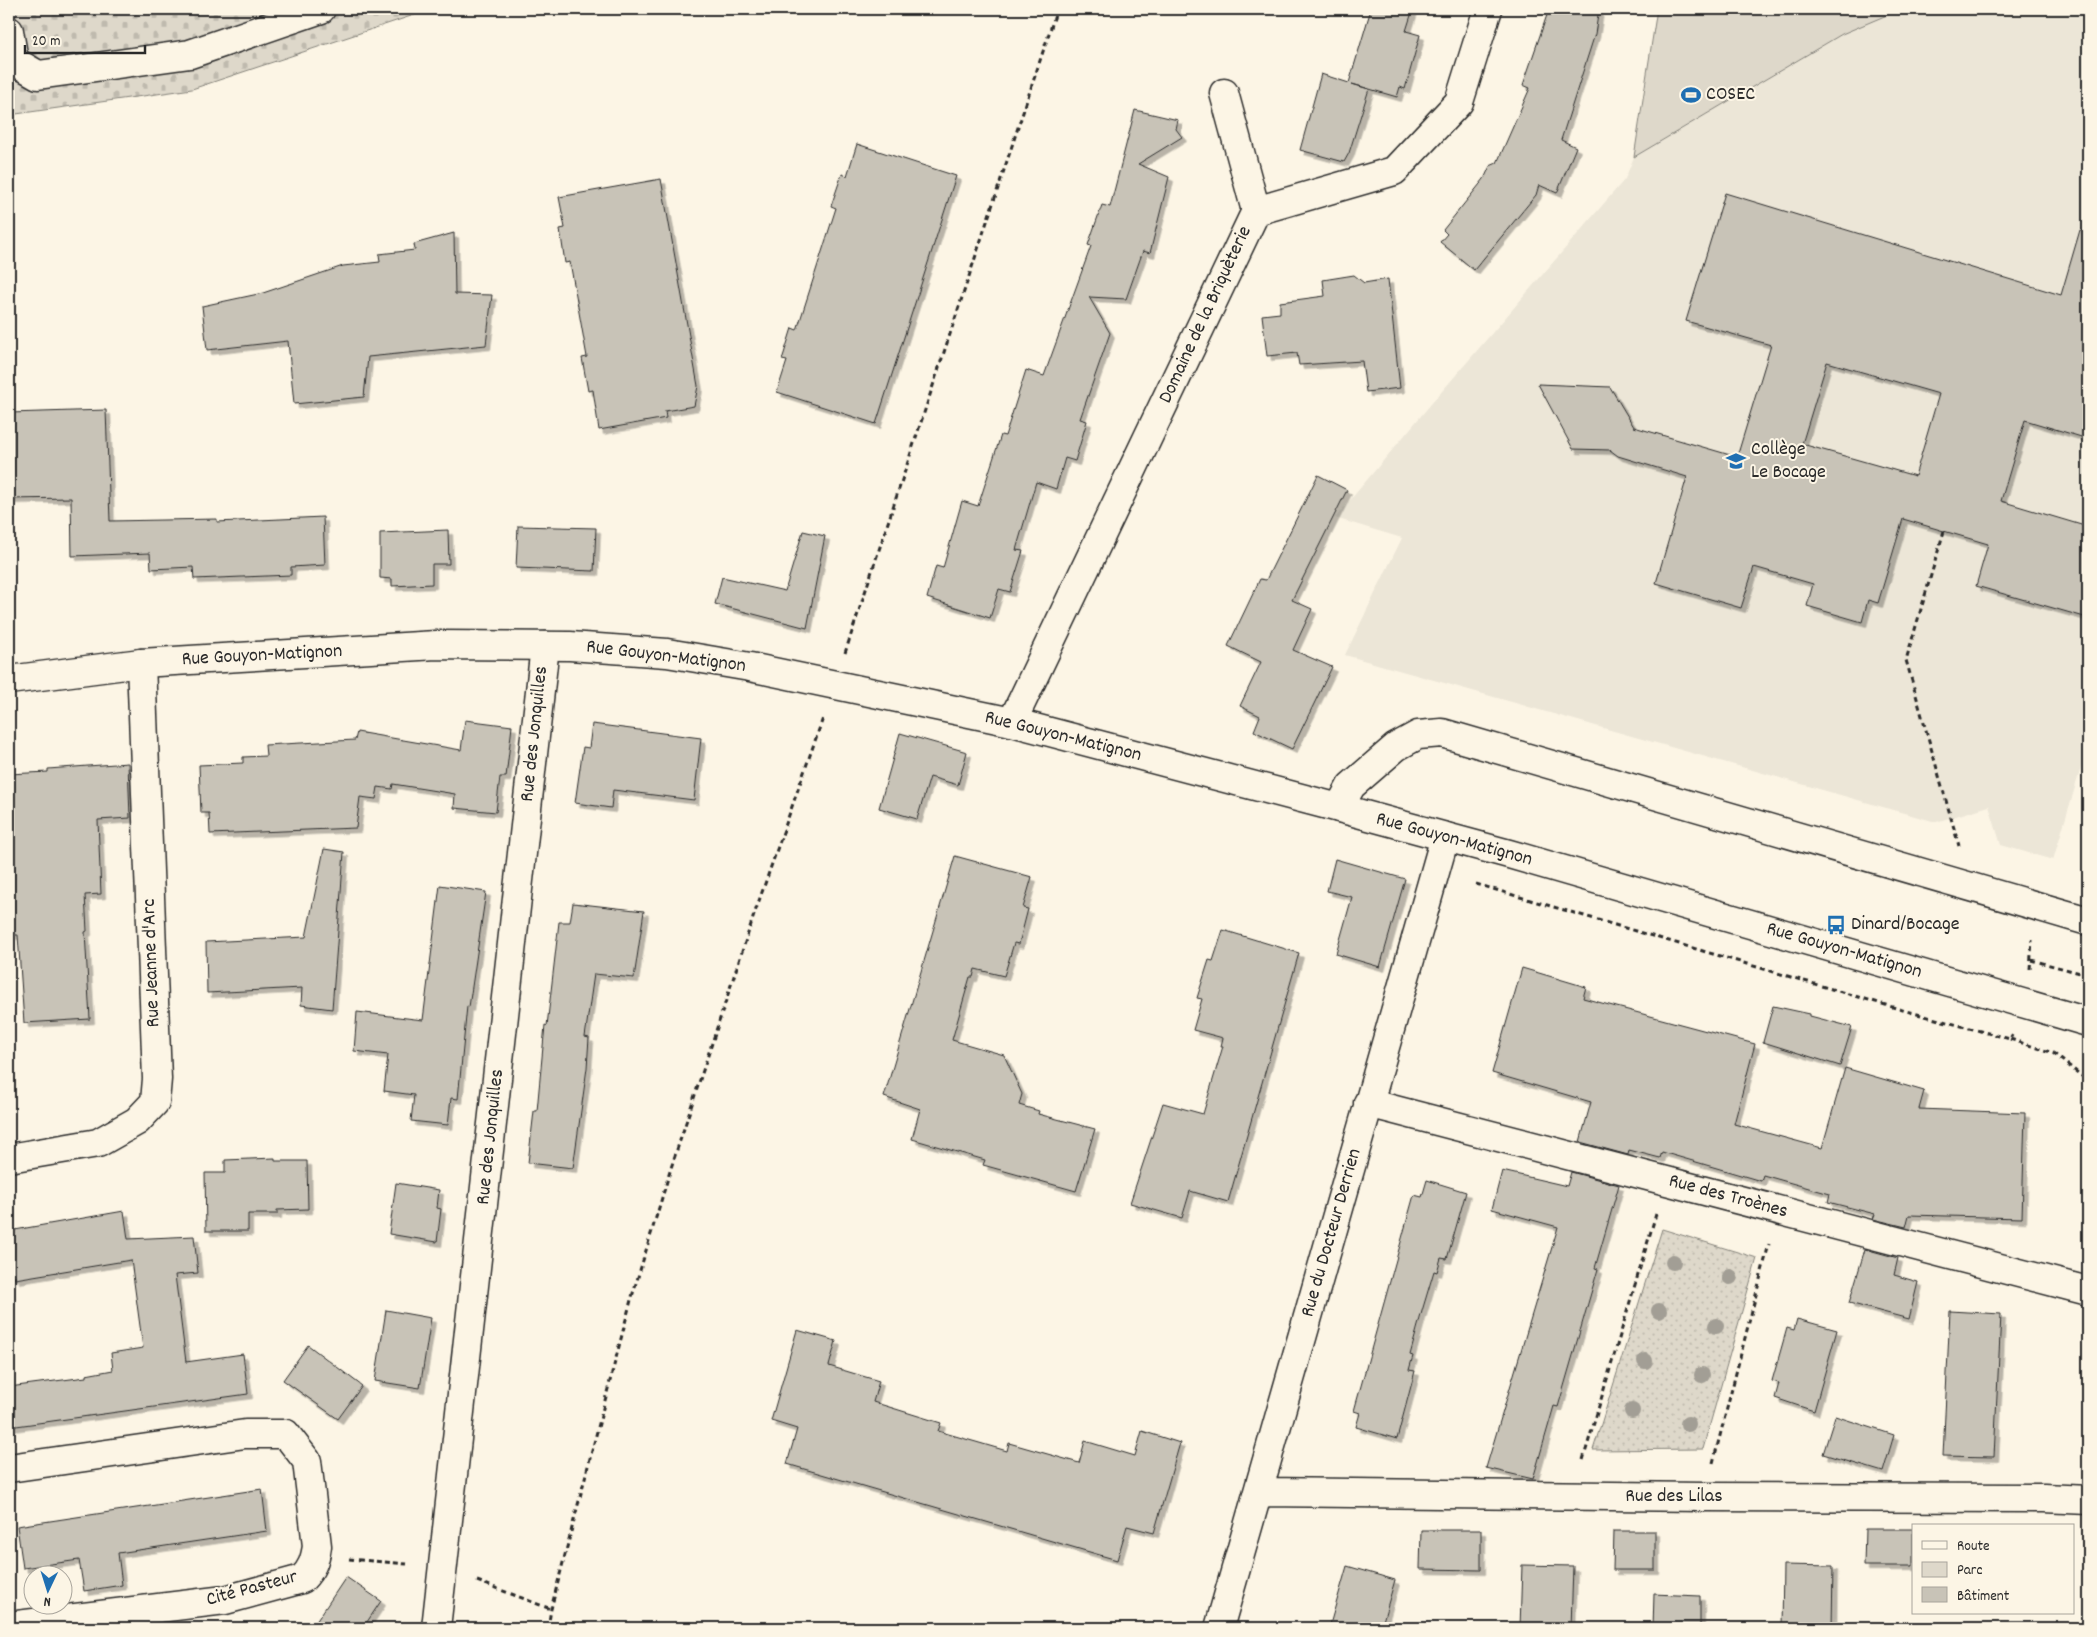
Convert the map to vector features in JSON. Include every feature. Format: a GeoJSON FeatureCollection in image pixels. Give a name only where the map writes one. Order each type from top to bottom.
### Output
{"type":"FeatureCollection","features":[{"type":"Feature","properties":{"kind":"street"},"geometry":{"type":"LineString","coordinates":[[9,31],[14,61],[38,75],[190,54],[321,9]]}},
{"type":"Feature","properties":{"kind":"street","name":"Domaine de la Briquèterie"},"geometry":{"type":"LineString","coordinates":[[1012,722],[1256,211],[1394,171],[1459,102],[1488,9]]}},
{"type":"Feature","properties":{"kind":"street"},"geometry":{"type":"LineString","coordinates":[[1224,93],[1256,211]]}},
{"type":"Feature","properties":{"kind":"street","name":"Rue Gouyon-Matignon"},"geometry":{"type":"LineString","coordinates":[[9,680],[140,663],[436,645],[545,646],[667,653],[836,683],[1012,722],[1445,837],[2088,1022]]}},
{"type":"Feature","properties":{"kind":"street","name":"Rue des Jonquilles"},"geometry":{"type":"LineString","coordinates":[[436,1628],[545,646]]}},
{"type":"Feature","properties":{"kind":"street","name":"Rue Jeanne d'Arc"},"geometry":{"type":"LineString","coordinates":[[9,1158],[98,1143],[137,1121],[155,1102],[157,1079],[140,663]]}},
{"type":"Feature","properties":{"kind":"street"},"geometry":{"type":"LineString","coordinates":[[1339,808],[1351,786],[1396,747],[1418,735],[1442,733],[2088,921]]}},
{"type":"Feature","properties":{"kind":"street","name":"Rue du Docteur Derrien"},"geometry":{"type":"LineString","coordinates":[[1219,1628],[1445,837]]}},
{"type":"Feature","properties":{"kind":"street","name":"Rue des Troènes"},"geometry":{"type":"LineString","coordinates":[[1368,1103],[2088,1291]]}},
{"type":"Feature","properties":{"kind":"street","name":"Cité Pasteur"},"geometry":{"type":"LineString","coordinates":[[9,1468],[244,1434],[286,1434],[307,1461],[317,1546],[315,1559],[310,1571],[302,1579],[225,1600],[9,1626]]}},
{"type":"Feature","properties":{"kind":"street","name":"Rue des Lilas"},"geometry":{"type":"LineString","coordinates":[[1259,1492],[1572,1496],[2044,1498],[2088,1500]]}},
{"type":"Feature","properties":{"kind":"path"},"geometry":{"type":"LineString","coordinates":[[548,1628],[551,1609],[631,1300],[670,1168],[754,915],[836,683],[1057,9]]}},
{"type":"Feature","properties":{"kind":"path"},"geometry":{"type":"LineString","coordinates":[[1944,531],[1906,660],[1972,888]]}},
{"type":"Feature","properties":{"kind":"path"},"geometry":{"type":"LineString","coordinates":[[2031,960],[2088,975]]}},
{"type":"Feature","properties":{"kind":"path"},"geometry":{"type":"LineString","coordinates":[[2010,1039],[2053,1053],[2088,1081]]}},
{"type":"Feature","properties":{"kind":"path"},"geometry":{"type":"LineString","coordinates":[[1572,1496],[1666,1180]]}},
{"type":"Feature","properties":{"kind":"path"},"geometry":{"type":"LineString","coordinates":[[1704,1497],[1777,1211]]}},
{"type":"Feature","properties":{"kind":"shaded area","name":"Collège Le Bocage"},"geometry":{"type":"Polygon","coordinates":[[[1908,9],[2088,9],[2088,762],[2083,761],[2053,860],[2001,845],[1989,806],[1936,822],[1345,655],[1402,538],[1335,518],[1625,179],[1634,157],[1842,34],[1894,12],[1908,9]]]}},
{"type":"Feature","properties":{"kind":"green space"},"geometry":{"type":"Polygon","coordinates":[[[9,9],[432,9],[192,89],[9,115],[9,9]]]}},
{"type":"Feature","properties":{"kind":"green space","name":"COSEC"},"geometry":{"type":"Polygon","coordinates":[[[1657,9],[1908,9],[1894,12],[1842,34],[1634,157],[1657,9]]]}},
{"type":"Feature","properties":{"kind":"green space"},"geometry":{"type":"Polygon","coordinates":[[[1662,1229],[1757,1258],[1703,1449],[1593,1450],[1662,1229]]]}},
{"type":"Feature","properties":{"kind":"building"},"geometry":{"type":"Polygon","coordinates":[[[1371,9],[1413,9],[1406,31],[1420,35],[1405,89],[1400,87],[1397,97],[1352,84],[1369,89],[1349,153],[1344,162],[1300,150],[1321,74],[1349,83],[1371,9]]]}},
{"type":"Feature","properties":{"kind":"building"},"geometry":{"type":"Polygon","coordinates":[[[1549,9],[1599,9],[1595,34],[1561,140],[1576,147],[1557,193],[1539,185],[1536,195],[1474,270],[1440,242],[1447,234],[1443,230],[1484,179],[1490,166],[1497,163],[1530,88],[1523,85],[1549,9]]]}},
{"type":"Feature","properties":{"kind":"building"},"geometry":{"type":"Polygon","coordinates":[[[1135,110],[1178,120],[1176,129],[1182,137],[1138,164],[1169,177],[1150,253],[1143,251],[1126,299],[1089,297],[1110,333],[1080,419],[1087,421],[1075,461],[1065,458],[1056,489],[1036,482],[1016,550],[1023,551],[1010,592],[999,589],[990,618],[927,598],[936,566],[943,568],[962,501],[978,506],[1001,435],[1005,436],[1026,370],[1044,376],[1091,246],[1088,245],[1102,205],[1110,207],[1135,110]]]}},
{"type":"Feature","properties":{"kind":"building"},"geometry":{"type":"Polygon","coordinates":[[[857,144],[956,176],[876,424],[777,392],[787,361],[782,360],[792,328],[797,330],[836,208],[831,206],[842,174],[847,176],[857,144]]]}},
{"type":"Feature","properties":{"kind":"building"},"geometry":{"type":"Polygon","coordinates":[[[661,179],[698,386],[694,406],[665,411],[666,418],[599,430],[593,390],[588,391],[582,358],[587,357],[570,262],[565,263],[560,229],[565,228],[559,197],[661,179]]]}},
{"type":"Feature","properties":{"kind":"building"},"geometry":{"type":"Polygon","coordinates":[[[1725,193],[2061,295],[2080,230],[2088,231],[2088,439],[2025,420],[2001,501],[2088,527],[2088,618],[1976,586],[1988,544],[1903,519],[1878,603],[1868,600],[1862,622],[1807,606],[1813,584],[1754,567],[1741,608],[1656,583],[1687,477],[1618,456],[1610,450],[1573,449],[1538,384],[1610,387],[1634,427],[1737,457],[1771,345],[1686,321],[1725,193]],[[1827,362],[1802,444],[1915,476],[1939,394],[1827,362]]]}},
{"type":"Feature","properties":{"kind":"building"},"geometry":{"type":"Polygon","coordinates":[[[454,233],[455,294],[492,295],[486,345],[368,357],[364,397],[294,404],[288,341],[207,350],[202,306],[263,293],[343,266],[380,262],[379,254],[415,250],[414,244],[454,233]]]}},
{"type":"Feature","properties":{"kind":"building"},"geometry":{"type":"Polygon","coordinates":[[[1354,275],[1364,283],[1388,279],[1400,388],[1366,392],[1362,361],[1299,365],[1297,353],[1267,356],[1262,315],[1280,313],[1280,302],[1325,296],[1323,280],[1354,275]]]}},
{"type":"Feature","properties":{"kind":"building"},"geometry":{"type":"Polygon","coordinates":[[[106,410],[110,521],[217,519],[217,522],[323,517],[325,565],[291,567],[291,575],[194,579],[193,567],[151,569],[150,553],[72,556],[71,498],[9,499],[9,413],[106,410]]]}},
{"type":"Feature","properties":{"kind":"building"},"geometry":{"type":"Polygon","coordinates":[[[1318,475],[1347,490],[1292,600],[1312,609],[1293,650],[1332,667],[1292,749],[1254,731],[1260,716],[1240,706],[1261,662],[1228,646],[1260,579],[1266,580],[1318,475]]]}},
{"type":"Feature","properties":{"kind":"building"},"geometry":{"type":"Polygon","coordinates":[[[518,526],[596,528],[594,571],[516,568],[518,526]]]}},
{"type":"Feature","properties":{"kind":"building"},"geometry":{"type":"Polygon","coordinates":[[[448,530],[449,564],[432,564],[432,584],[392,586],[392,579],[380,578],[380,533],[448,530]]]}},
{"type":"Feature","properties":{"kind":"building"},"geometry":{"type":"Polygon","coordinates":[[[803,531],[825,536],[807,628],[715,604],[722,577],[785,591],[803,531]]]}},
{"type":"Feature","properties":{"kind":"building"},"geometry":{"type":"Polygon","coordinates":[[[465,720],[512,726],[506,777],[500,777],[496,812],[454,808],[455,794],[393,784],[392,789],[378,787],[376,799],[360,797],[356,828],[210,834],[209,813],[201,813],[199,765],[243,763],[243,757],[266,756],[265,745],[355,740],[357,732],[461,750],[465,720]]]}},
{"type":"Feature","properties":{"kind":"building"},"geometry":{"type":"Polygon","coordinates":[[[592,724],[701,738],[694,800],[613,790],[611,808],[575,803],[583,747],[589,748],[592,724]]]}},
{"type":"Feature","properties":{"kind":"building"},"geometry":{"type":"Polygon","coordinates":[[[900,733],[967,752],[958,785],[930,777],[917,819],[879,808],[900,733]]]}},
{"type":"Feature","properties":{"kind":"building"},"geometry":{"type":"Polygon","coordinates":[[[128,763],[130,818],[98,820],[101,894],[85,895],[90,1019],[24,1023],[18,935],[12,935],[9,868],[9,774],[48,772],[48,769],[128,763]]]}},
{"type":"Feature","properties":{"kind":"building"},"geometry":{"type":"Polygon","coordinates":[[[324,849],[344,852],[332,1009],[301,1005],[302,988],[207,993],[206,942],[306,937],[324,849]]]}},
{"type":"Feature","properties":{"kind":"building"},"geometry":{"type":"Polygon","coordinates":[[[955,856],[1032,877],[1023,908],[1028,909],[1019,944],[1014,943],[1004,976],[975,969],[973,977],[970,977],[952,1040],[1004,1055],[1022,1094],[1019,1105],[1039,1111],[1038,1114],[1095,1129],[1076,1191],[983,1165],[985,1160],[912,1139],[920,1109],[884,1097],[955,856]]]}},
{"type":"Feature","properties":{"kind":"building"},"geometry":{"type":"Polygon","coordinates":[[[1335,859],[1405,879],[1380,967],[1336,954],[1352,897],[1327,891],[1335,859]]]}},
{"type":"Feature","properties":{"kind":"building"},"geometry":{"type":"Polygon","coordinates":[[[440,885],[486,892],[469,1007],[467,1006],[458,1099],[451,1098],[448,1125],[411,1121],[414,1095],[384,1091],[388,1055],[354,1051],[357,1012],[423,1020],[440,885]]]}},
{"type":"Feature","properties":{"kind":"building"},"geometry":{"type":"Polygon","coordinates":[[[573,903],[644,911],[634,978],[594,974],[585,1037],[589,1038],[587,1068],[573,1168],[528,1163],[534,1111],[537,1111],[545,1025],[547,1026],[559,922],[570,922],[573,903]]]}},
{"type":"Feature","properties":{"kind":"building"},"geometry":{"type":"Polygon","coordinates":[[[1223,930],[1299,953],[1228,1202],[1190,1191],[1182,1218],[1130,1203],[1163,1103],[1203,1114],[1223,1046],[1221,1046],[1223,1038],[1193,1030],[1202,999],[1197,998],[1209,960],[1213,961],[1223,930]]]}},
{"type":"Feature","properties":{"kind":"building"},"geometry":{"type":"Polygon","coordinates":[[[1522,968],[1586,987],[1583,998],[1755,1044],[1734,1124],[1822,1148],[1845,1068],[1924,1091],[1919,1109],[2025,1113],[2022,1218],[1909,1215],[1906,1227],[1873,1219],[1875,1214],[1828,1202],[1830,1194],[1763,1175],[1761,1181],[1662,1152],[1660,1158],[1629,1150],[1628,1155],[1580,1142],[1591,1102],[1492,1073],[1522,968]]]}},
{"type":"Feature","properties":{"kind":"building"},"geometry":{"type":"Polygon","coordinates":[[[1773,1006],[1810,1014],[1810,1016],[1852,1027],[1840,1066],[1763,1042],[1773,1006]]]}},
{"type":"Feature","properties":{"kind":"building"},"geometry":{"type":"Polygon","coordinates":[[[275,1158],[275,1161],[307,1161],[308,1209],[277,1210],[277,1214],[248,1214],[248,1231],[206,1231],[205,1173],[225,1173],[225,1160],[275,1158]]]}},
{"type":"Feature","properties":{"kind":"building"},"geometry":{"type":"Polygon","coordinates":[[[1502,1171],[1567,1186],[1571,1172],[1619,1185],[1595,1268],[1598,1269],[1558,1407],[1554,1406],[1533,1479],[1486,1468],[1558,1227],[1492,1209],[1502,1171]]]}},
{"type":"Feature","properties":{"kind":"building"},"geometry":{"type":"Polygon","coordinates":[[[1427,1180],[1466,1192],[1447,1259],[1441,1258],[1437,1272],[1434,1271],[1422,1311],[1410,1355],[1413,1356],[1409,1370],[1415,1371],[1397,1439],[1356,1427],[1360,1413],[1354,1411],[1414,1195],[1422,1197],[1427,1180]]]}},
{"type":"Feature","properties":{"kind":"building"},"geometry":{"type":"Polygon","coordinates":[[[396,1183],[439,1190],[437,1208],[441,1209],[437,1242],[389,1234],[396,1183]]]}},
{"type":"Feature","properties":{"kind":"building"},"geometry":{"type":"Polygon","coordinates":[[[124,1211],[128,1239],[194,1236],[198,1273],[175,1275],[186,1362],[243,1354],[248,1394],[9,1427],[9,1387],[86,1377],[86,1375],[113,1370],[111,1353],[143,1348],[131,1260],[15,1279],[15,1276],[9,1277],[9,1231],[124,1211]]]}},
{"type":"Feature","properties":{"kind":"building"},"geometry":{"type":"Polygon","coordinates":[[[1865,1249],[1898,1258],[1894,1275],[1918,1282],[1909,1319],[1849,1303],[1865,1249]]]}},
{"type":"Feature","properties":{"kind":"building"},"geometry":{"type":"Polygon","coordinates":[[[386,1310],[431,1318],[420,1388],[375,1381],[386,1310]]]}},
{"type":"Feature","properties":{"kind":"building"},"geometry":{"type":"Polygon","coordinates":[[[1950,1311],[2001,1314],[1994,1457],[1943,1456],[1950,1311]]]}},
{"type":"Feature","properties":{"kind":"building"},"geometry":{"type":"Polygon","coordinates":[[[1797,1319],[1837,1330],[1814,1411],[1775,1398],[1779,1383],[1772,1381],[1787,1328],[1794,1330],[1797,1319]]]}},
{"type":"Feature","properties":{"kind":"building"},"geometry":{"type":"Polygon","coordinates":[[[797,1330],[836,1341],[829,1366],[879,1381],[873,1402],[941,1423],[938,1431],[1007,1451],[1009,1443],[1079,1463],[1085,1441],[1135,1456],[1142,1431],[1180,1443],[1154,1533],[1127,1526],[1117,1560],[787,1464],[797,1429],[771,1421],[797,1330]]]}},
{"type":"Feature","properties":{"kind":"building"},"geometry":{"type":"Polygon","coordinates":[[[308,1345],[362,1386],[338,1419],[283,1380],[308,1345]]]}},
{"type":"Feature","properties":{"kind":"building"},"geometry":{"type":"Polygon","coordinates":[[[1835,1416],[1894,1435],[1883,1472],[1823,1454],[1835,1416]]]}},
{"type":"Feature","properties":{"kind":"building"},"geometry":{"type":"Polygon","coordinates":[[[262,1489],[267,1531],[118,1553],[122,1585],[84,1591],[79,1560],[51,1564],[22,1564],[17,1526],[262,1489]]]}},
{"type":"Feature","properties":{"kind":"building"},"geometry":{"type":"Polygon","coordinates":[[[1865,1529],[1912,1529],[1912,1566],[1864,1566],[1865,1529]]]}},
{"type":"Feature","properties":{"kind":"building"},"geometry":{"type":"Polygon","coordinates":[[[1421,1530],[1481,1530],[1481,1570],[1420,1569],[1421,1530]]]}},
{"type":"Feature","properties":{"kind":"building"},"geometry":{"type":"Polygon","coordinates":[[[1614,1531],[1655,1531],[1655,1570],[1613,1570],[1614,1531]]]}},
{"type":"Feature","properties":{"kind":"building"},"geometry":{"type":"Polygon","coordinates":[[[1522,1565],[1573,1566],[1571,1628],[1520,1628],[1522,1565]]]}},
{"type":"Feature","properties":{"kind":"building"},"geometry":{"type":"Polygon","coordinates":[[[1783,1565],[1833,1566],[1832,1628],[1782,1628],[1783,1565]]]}},
{"type":"Feature","properties":{"kind":"building"},"geometry":{"type":"Polygon","coordinates":[[[1347,1566],[1395,1580],[1381,1628],[1329,1628],[1347,1566]]]}},
{"type":"Feature","properties":{"kind":"building"},"geometry":{"type":"Polygon","coordinates":[[[346,1577],[381,1601],[363,1628],[312,1628],[346,1577]]]}},
{"type":"Feature","properties":{"kind":"building"},"geometry":{"type":"Polygon","coordinates":[[[1654,1594],[1700,1596],[1700,1628],[1653,1628],[1654,1594]]]}},
{"type":"Feature","properties":{"kind":"place","name":"COSEC"},"geometry":{"type":"Point","coordinates":[1691,95]}},
{"type":"Feature","properties":{"kind":"place","name":"Collège Le Bocage"},"geometry":{"type":"Point","coordinates":[1736,461]}},
{"type":"Feature","properties":{"kind":"place","name":"Dinard/Bocage"},"geometry":{"type":"Point","coordinates":[1836,925]}}]}
